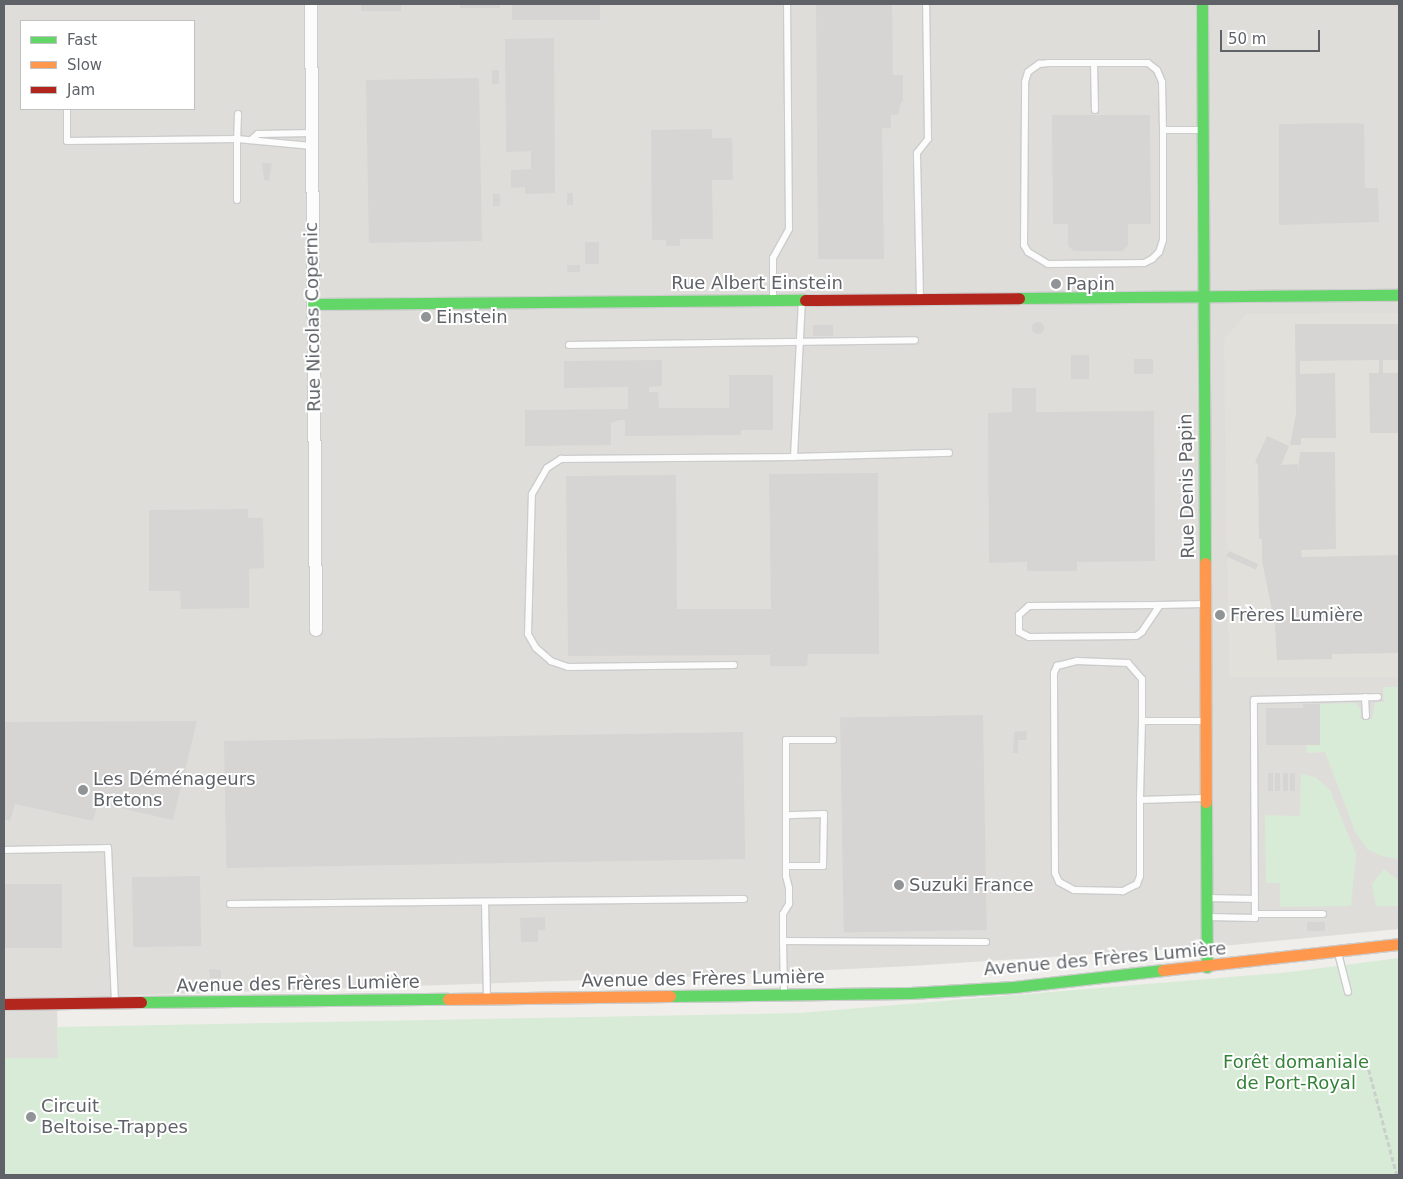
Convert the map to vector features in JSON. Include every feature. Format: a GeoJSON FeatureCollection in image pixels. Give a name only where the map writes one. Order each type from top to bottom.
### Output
{"type":"FeatureCollection","features":[{"type":"Feature","properties":{"kind":"street","name":"Rue Nicolas Copernic"},"geometry":{"type":"LineString","coordinates":[[311,4],[316,630]]}},
{"type":"Feature","properties":{"kind":"street","name":"Rue Denis Papin"},"geometry":{"type":"LineString","coordinates":[[1202,4],[1201,130],[1207,967]]}},
{"type":"Feature","properties":{"kind":"street","name":"Rue Albert Einstein"},"geometry":{"type":"LineString","coordinates":[[313,304],[1202,295],[1399,295]]}},
{"type":"Feature","properties":{"kind":"street","name":"Avenue des Frères Lumière"},"geometry":{"type":"LineString","coordinates":[[4,1004],[784,996],[1014,987],[1207,967],[1399,944]]}},
{"type":"Feature","properties":{"kind":"lane"},"geometry":{"type":"LineString","coordinates":[[773,300],[773,258],[789,229],[787,4]]}},
{"type":"Feature","properties":{"kind":"lane"},"geometry":{"type":"LineString","coordinates":[[920,299],[917,153],[928,139],[926,4]]}},
{"type":"Feature","properties":{"kind":"lane"},"geometry":{"type":"LineString","coordinates":[[1049,63],[1148,63],[1157,70],[1162,82],[1163,130],[1162,240],[1159,252],[1152,259],[1144,262],[1048,264],[1028,252],[1024,246],[1025,82],[1028,72],[1039,64],[1049,63]]}},
{"type":"Feature","properties":{"kind":"lane"},"geometry":{"type":"LineString","coordinates":[[1094,63],[1095,110]]}},
{"type":"Feature","properties":{"kind":"lane"},"geometry":{"type":"LineString","coordinates":[[67,110],[67,141],[237,139],[252,140],[257,143],[312,146]]}},
{"type":"Feature","properties":{"kind":"lane"},"geometry":{"type":"LineString","coordinates":[[237,200],[238,114]]}},
{"type":"Feature","properties":{"kind":"lane"},"geometry":{"type":"LineString","coordinates":[[1163,130],[1201,130]]}},
{"type":"Feature","properties":{"kind":"lane"},"geometry":{"type":"LineString","coordinates":[[252,140],[258,134],[312,133]]}},
{"type":"Feature","properties":{"kind":"lane"},"geometry":{"type":"LineString","coordinates":[[794,457],[802,300]]}},
{"type":"Feature","properties":{"kind":"lane"},"geometry":{"type":"LineString","coordinates":[[569,345],[800,344],[916,340]]}},
{"type":"Feature","properties":{"kind":"lane"},"geometry":{"type":"LineString","coordinates":[[734,664],[568,668],[551,661],[536,648],[528,634],[532,494],[547,468],[561,459],[794,457],[949,453]]}},
{"type":"Feature","properties":{"kind":"lane"},"geometry":{"type":"LineString","coordinates":[[1160,605],[1142,632],[1136,636],[1029,637],[1019,632],[1019,615],[1029,606],[1205,604]]}},
{"type":"Feature","properties":{"kind":"lane"},"geometry":{"type":"LineString","coordinates":[[1077,661],[1128,663],[1142,679],[1140,800],[1140,876],[1137,884],[1123,891],[1074,890],[1059,882],[1055,864],[1054,673],[1057,666],[1077,661]]}},
{"type":"Feature","properties":{"kind":"lane"},"geometry":{"type":"LineString","coordinates":[[1365,697],[1366,716]]}},
{"type":"Feature","properties":{"kind":"lane"},"geometry":{"type":"LineString","coordinates":[[1208,917],[1255,918],[1254,700],[1378,697]]}},
{"type":"Feature","properties":{"kind":"lane"},"geometry":{"type":"LineString","coordinates":[[1142,721],[1206,721]]}},
{"type":"Feature","properties":{"kind":"lane"},"geometry":{"type":"LineString","coordinates":[[784,996],[783,914],[789,904],[786,866],[786,740],[833,740]]}},
{"type":"Feature","properties":{"kind":"lane"},"geometry":{"type":"LineString","coordinates":[[1140,800],[1207,798]]}},
{"type":"Feature","properties":{"kind":"lane"},"geometry":{"type":"LineString","coordinates":[[786,814],[824,814],[823,866],[786,866]]}},
{"type":"Feature","properties":{"kind":"lane"},"geometry":{"type":"LineString","coordinates":[[4,850],[108,848],[115,1003]]}},
{"type":"Feature","properties":{"kind":"lane"},"geometry":{"type":"LineString","coordinates":[[1208,898],[1255,899]]}},
{"type":"Feature","properties":{"kind":"lane"},"geometry":{"type":"LineString","coordinates":[[230,904],[744,899]]}},
{"type":"Feature","properties":{"kind":"lane"},"geometry":{"type":"LineString","coordinates":[[485,902],[487,1000]]}},
{"type":"Feature","properties":{"kind":"lane"},"geometry":{"type":"LineString","coordinates":[[1255,914],[1323,914]]}},
{"type":"Feature","properties":{"kind":"lane"},"geometry":{"type":"LineString","coordinates":[[783,941],[986,942]]}},
{"type":"Feature","properties":{"kind":"lane"},"geometry":{"type":"LineString","coordinates":[[1337,951],[1348,992]]}},
{"type":"Feature","properties":{"kind":"path"},"geometry":{"type":"LineString","coordinates":[[1365,1054],[1397,1175]]}},
{"type":"Feature","properties":{"kind":"shaded area"},"geometry":{"type":"Polygon","coordinates":[[[4,4],[1399,4],[1399,929],[1233,945],[911,966],[681,977],[57,998],[58,1058],[4,1175],[4,4]]]}},
{"type":"Feature","properties":{"kind":"shaded area"},"geometry":{"type":"Polygon","coordinates":[[[1399,313],[1399,677],[1229,677],[1224,339],[1246,314],[1399,313]]]}},
{"type":"Feature","properties":{"kind":"green space"},"geometry":{"type":"Polygon","coordinates":[[[1383,687],[1399,687],[1399,859],[1381,856],[1367,849],[1355,831],[1325,752],[1307,753],[1306,745],[1320,745],[1320,704],[1355,703],[1361,710],[1360,719],[1372,719],[1375,703],[1384,702],[1383,687]]]}},
{"type":"Feature","properties":{"kind":"green space"},"geometry":{"type":"Polygon","coordinates":[[[1301,774],[1315,777],[1330,790],[1356,854],[1351,906],[1280,907],[1280,883],[1266,883],[1265,815],[1300,816],[1301,774]]]}},
{"type":"Feature","properties":{"kind":"green space"},"geometry":{"type":"Polygon","coordinates":[[[1384,869],[1399,881],[1399,906],[1376,906],[1372,884],[1384,869]]]}},
{"type":"Feature","properties":{"kind":"green space","name":"Forêt domaniale de Port-Royal"},"geometry":{"type":"Polygon","coordinates":[[[1399,958],[1399,1175],[4,1175],[4,1058],[58,1058],[57,1027],[800,1013],[1290,972],[1399,958]]]}},
{"type":"Feature","properties":{"kind":"building"},"geometry":{"type":"Polygon","coordinates":[[[361,4],[401,4],[401,11],[361,11],[361,4]]]}},
{"type":"Feature","properties":{"kind":"building"},"geometry":{"type":"Polygon","coordinates":[[[460,4],[500,4],[500,8],[460,8],[460,4]]]}},
{"type":"Feature","properties":{"kind":"building"},"geometry":{"type":"Polygon","coordinates":[[[512,4],[600,4],[600,20],[512,20],[512,4]]]}},
{"type":"Feature","properties":{"kind":"building"},"geometry":{"type":"Polygon","coordinates":[[[816,4],[892,4],[893,75],[903,75],[903,102],[901,102],[898,115],[891,115],[891,128],[882,128],[884,259],[818,259],[816,4]]]}},
{"type":"Feature","properties":{"kind":"building"},"geometry":{"type":"Polygon","coordinates":[[[554,38],[555,193],[525,194],[525,187],[511,188],[511,170],[531,169],[531,151],[506,152],[505,39],[554,38]]]}},
{"type":"Feature","properties":{"kind":"building"},"geometry":{"type":"Polygon","coordinates":[[[492,70],[499,70],[499,84],[492,84],[492,70]]]}},
{"type":"Feature","properties":{"kind":"building"},"geometry":{"type":"Polygon","coordinates":[[[479,78],[482,241],[369,243],[366,80],[479,78]]]}},
{"type":"Feature","properties":{"kind":"building"},"geometry":{"type":"Polygon","coordinates":[[[1052,115],[1150,115],[1151,224],[1128,224],[1128,245],[1123,251],[1074,251],[1068,246],[1068,224],[1053,224],[1052,115]]]}},
{"type":"Feature","properties":{"kind":"building"},"geometry":{"type":"Polygon","coordinates":[[[1279,124],[1364,124],[1365,188],[1378,188],[1379,222],[1279,225],[1279,124]]]}},
{"type":"Feature","properties":{"kind":"building"},"geometry":{"type":"Polygon","coordinates":[[[712,129],[712,138],[732,138],[733,180],[712,180],[713,239],[680,239],[680,246],[666,246],[666,240],[652,240],[651,130],[712,129]]]}},
{"type":"Feature","properties":{"kind":"building"},"geometry":{"type":"Polygon","coordinates":[[[262,163],[272,163],[269,181],[264,180],[262,163]]]}},
{"type":"Feature","properties":{"kind":"building"},"geometry":{"type":"Polygon","coordinates":[[[567,193],[573,193],[573,205],[567,205],[567,193]]]}},
{"type":"Feature","properties":{"kind":"building"},"geometry":{"type":"Polygon","coordinates":[[[493,194],[500,194],[500,206],[493,206],[493,194]]]}},
{"type":"Feature","properties":{"kind":"building"},"geometry":{"type":"Polygon","coordinates":[[[585,242],[599,242],[599,264],[585,264],[585,242]]]}},
{"type":"Feature","properties":{"kind":"building"},"geometry":{"type":"Polygon","coordinates":[[[567,265],[580,265],[580,272],[567,272],[567,265]]]}},
{"type":"Feature","properties":{"kind":"building"},"geometry":{"type":"Polygon","coordinates":[[[1036,322],[1040,322],[1044,328],[1040,334],[1036,334],[1032,330],[1032,326],[1036,322]]]}},
{"type":"Feature","properties":{"kind":"building"},"geometry":{"type":"Polygon","coordinates":[[[1295,324],[1399,324],[1399,360],[1383,360],[1383,373],[1399,373],[1399,433],[1370,433],[1369,373],[1379,373],[1379,360],[1300,361],[1300,374],[1335,373],[1336,438],[1301,438],[1301,445],[1290,445],[1296,414],[1295,324]]]}},
{"type":"Feature","properties":{"kind":"building"},"geometry":{"type":"Polygon","coordinates":[[[813,325],[833,325],[833,336],[813,336],[813,325]]]}},
{"type":"Feature","properties":{"kind":"building"},"geometry":{"type":"Polygon","coordinates":[[[1071,355],[1089,355],[1089,379],[1071,379],[1071,355]]]}},
{"type":"Feature","properties":{"kind":"building"},"geometry":{"type":"Polygon","coordinates":[[[1134,359],[1153,359],[1153,374],[1134,374],[1134,359]]]}},
{"type":"Feature","properties":{"kind":"building"},"geometry":{"type":"Polygon","coordinates":[[[662,360],[662,386],[649,387],[649,392],[658,392],[659,408],[729,408],[729,375],[773,375],[773,430],[741,430],[741,435],[625,436],[625,420],[619,420],[611,423],[611,445],[525,446],[525,410],[628,409],[628,387],[564,388],[564,361],[662,360]]]}},
{"type":"Feature","properties":{"kind":"building"},"geometry":{"type":"Polygon","coordinates":[[[1012,388],[1036,388],[1036,412],[1154,411],[1155,561],[1077,562],[1077,571],[1027,571],[1027,562],[989,563],[988,413],[1012,412],[1012,388]]]}},
{"type":"Feature","properties":{"kind":"building"},"geometry":{"type":"Polygon","coordinates":[[[1267,436],[1289,446],[1281,465],[1298,464],[1298,473],[1300,452],[1335,452],[1336,549],[1301,550],[1302,557],[1399,555],[1399,653],[1332,654],[1332,659],[1277,660],[1275,625],[1262,561],[1262,539],[1259,539],[1258,464],[1255,462],[1267,436]]]}},
{"type":"Feature","properties":{"kind":"building"},"geometry":{"type":"Polygon","coordinates":[[[878,473],[879,654],[808,654],[807,666],[770,666],[770,655],[568,656],[566,476],[676,475],[677,609],[771,609],[769,474],[878,473]]]}},
{"type":"Feature","properties":{"kind":"building"},"geometry":{"type":"Polygon","coordinates":[[[248,509],[248,518],[263,518],[264,568],[249,569],[249,608],[181,609],[180,591],[149,591],[149,510],[248,509]]]}},
{"type":"Feature","properties":{"kind":"building"},"geometry":{"type":"Polygon","coordinates":[[[1229,551],[1258,564],[1256,569],[1227,556],[1229,551]]]}},
{"type":"Feature","properties":{"kind":"building"},"geometry":{"type":"Polygon","coordinates":[[[1303,704],[1320,704],[1320,745],[1266,745],[1266,708],[1303,708],[1303,704]]]}},
{"type":"Feature","properties":{"kind":"building"},"geometry":{"type":"Polygon","coordinates":[[[983,715],[987,930],[844,932],[840,717],[983,715]]]}},
{"type":"Feature","properties":{"kind":"building"},"geometry":{"type":"Polygon","coordinates":[[[197,721],[173,820],[98,803],[93,821],[15,804],[10,821],[4,819],[4,722],[197,721]]]}},
{"type":"Feature","properties":{"kind":"building"},"geometry":{"type":"Polygon","coordinates":[[[1027,731],[1026,740],[1018,740],[1018,753],[1013,753],[1014,732],[1027,731]]]}},
{"type":"Feature","properties":{"kind":"building"},"geometry":{"type":"Polygon","coordinates":[[[743,732],[745,859],[226,868],[224,741],[743,732]]]}},
{"type":"Feature","properties":{"kind":"building"},"geometry":{"type":"Polygon","coordinates":[[[1268,773],[1273,773],[1273,791],[1268,791],[1268,773]]]}},
{"type":"Feature","properties":{"kind":"building"},"geometry":{"type":"Polygon","coordinates":[[[1275,773],[1280,773],[1280,791],[1275,791],[1275,773]]]}},
{"type":"Feature","properties":{"kind":"building"},"geometry":{"type":"Polygon","coordinates":[[[1283,773],[1288,773],[1288,791],[1283,791],[1283,773]]]}},
{"type":"Feature","properties":{"kind":"building"},"geometry":{"type":"Polygon","coordinates":[[[1290,773],[1295,773],[1295,791],[1290,791],[1290,773]]]}},
{"type":"Feature","properties":{"kind":"building"},"geometry":{"type":"Polygon","coordinates":[[[200,876],[201,946],[133,947],[132,877],[200,876]]]}},
{"type":"Feature","properties":{"kind":"building"},"geometry":{"type":"Polygon","coordinates":[[[4,884],[62,884],[62,948],[4,948],[4,884]]]}},
{"type":"Feature","properties":{"kind":"building"},"geometry":{"type":"Polygon","coordinates":[[[545,917],[545,930],[538,930],[538,942],[521,942],[520,918],[545,917]]]}},
{"type":"Feature","properties":{"kind":"building"},"geometry":{"type":"Polygon","coordinates":[[[1307,922],[1325,922],[1325,931],[1307,931],[1307,922]]]}},
{"type":"Feature","properties":{"kind":"building"},"geometry":{"type":"Polygon","coordinates":[[[209,969],[221,970],[221,978],[210,978],[209,969]]]}},
{"type":"Feature","properties":{"kind":"traffic: fast"},"geometry":{"type":"LineString","coordinates":[[1202,4],[1205,563]]}},
{"type":"Feature","properties":{"kind":"traffic: fast"},"geometry":{"type":"LineString","coordinates":[[1019,298],[1399,295]]}},
{"type":"Feature","properties":{"kind":"traffic: fast"},"geometry":{"type":"LineString","coordinates":[[313,304],[805,300]]}},
{"type":"Feature","properties":{"kind":"traffic: fast"},"geometry":{"type":"LineString","coordinates":[[1206,802],[1207,967]]}},
{"type":"Feature","properties":{"kind":"traffic: fast"},"geometry":{"type":"LineString","coordinates":[[670,996],[910,993],[1014,987],[1163,970]]}},
{"type":"Feature","properties":{"kind":"traffic: fast"},"geometry":{"type":"LineString","coordinates":[[141,1002],[448,999]]}},
{"type":"Feature","properties":{"kind":"traffic: slow"},"geometry":{"type":"LineString","coordinates":[[1205,563],[1206,802]]}},
{"type":"Feature","properties":{"kind":"traffic: slow"},"geometry":{"type":"LineString","coordinates":[[1163,970],[1399,944]]}},
{"type":"Feature","properties":{"kind":"traffic: slow"},"geometry":{"type":"LineString","coordinates":[[448,999],[670,996]]}},
{"type":"Feature","properties":{"kind":"traffic: jam"},"geometry":{"type":"LineString","coordinates":[[805,300],[1019,298]]}},
{"type":"Feature","properties":{"kind":"traffic: jam"},"geometry":{"type":"LineString","coordinates":[[4,1004],[141,1002]]}},
{"type":"Feature","properties":{"kind":"place","name":"Papin"},"geometry":{"type":"Point","coordinates":[1056,284]}},
{"type":"Feature","properties":{"kind":"place","name":"Einstein"},"geometry":{"type":"Point","coordinates":[426,317]}},
{"type":"Feature","properties":{"kind":"place","name":"Frères Lumière"},"geometry":{"type":"Point","coordinates":[1220,615]}},
{"type":"Feature","properties":{"kind":"place","name":"Les Déménageurs Bretons"},"geometry":{"type":"Point","coordinates":[83,790]}},
{"type":"Feature","properties":{"kind":"place","name":"Suzuki France"},"geometry":{"type":"Point","coordinates":[899,885]}},
{"type":"Feature","properties":{"kind":"place","name":"Circuit Beltoise-Trappes"},"geometry":{"type":"Point","coordinates":[31,1117]}}]}
